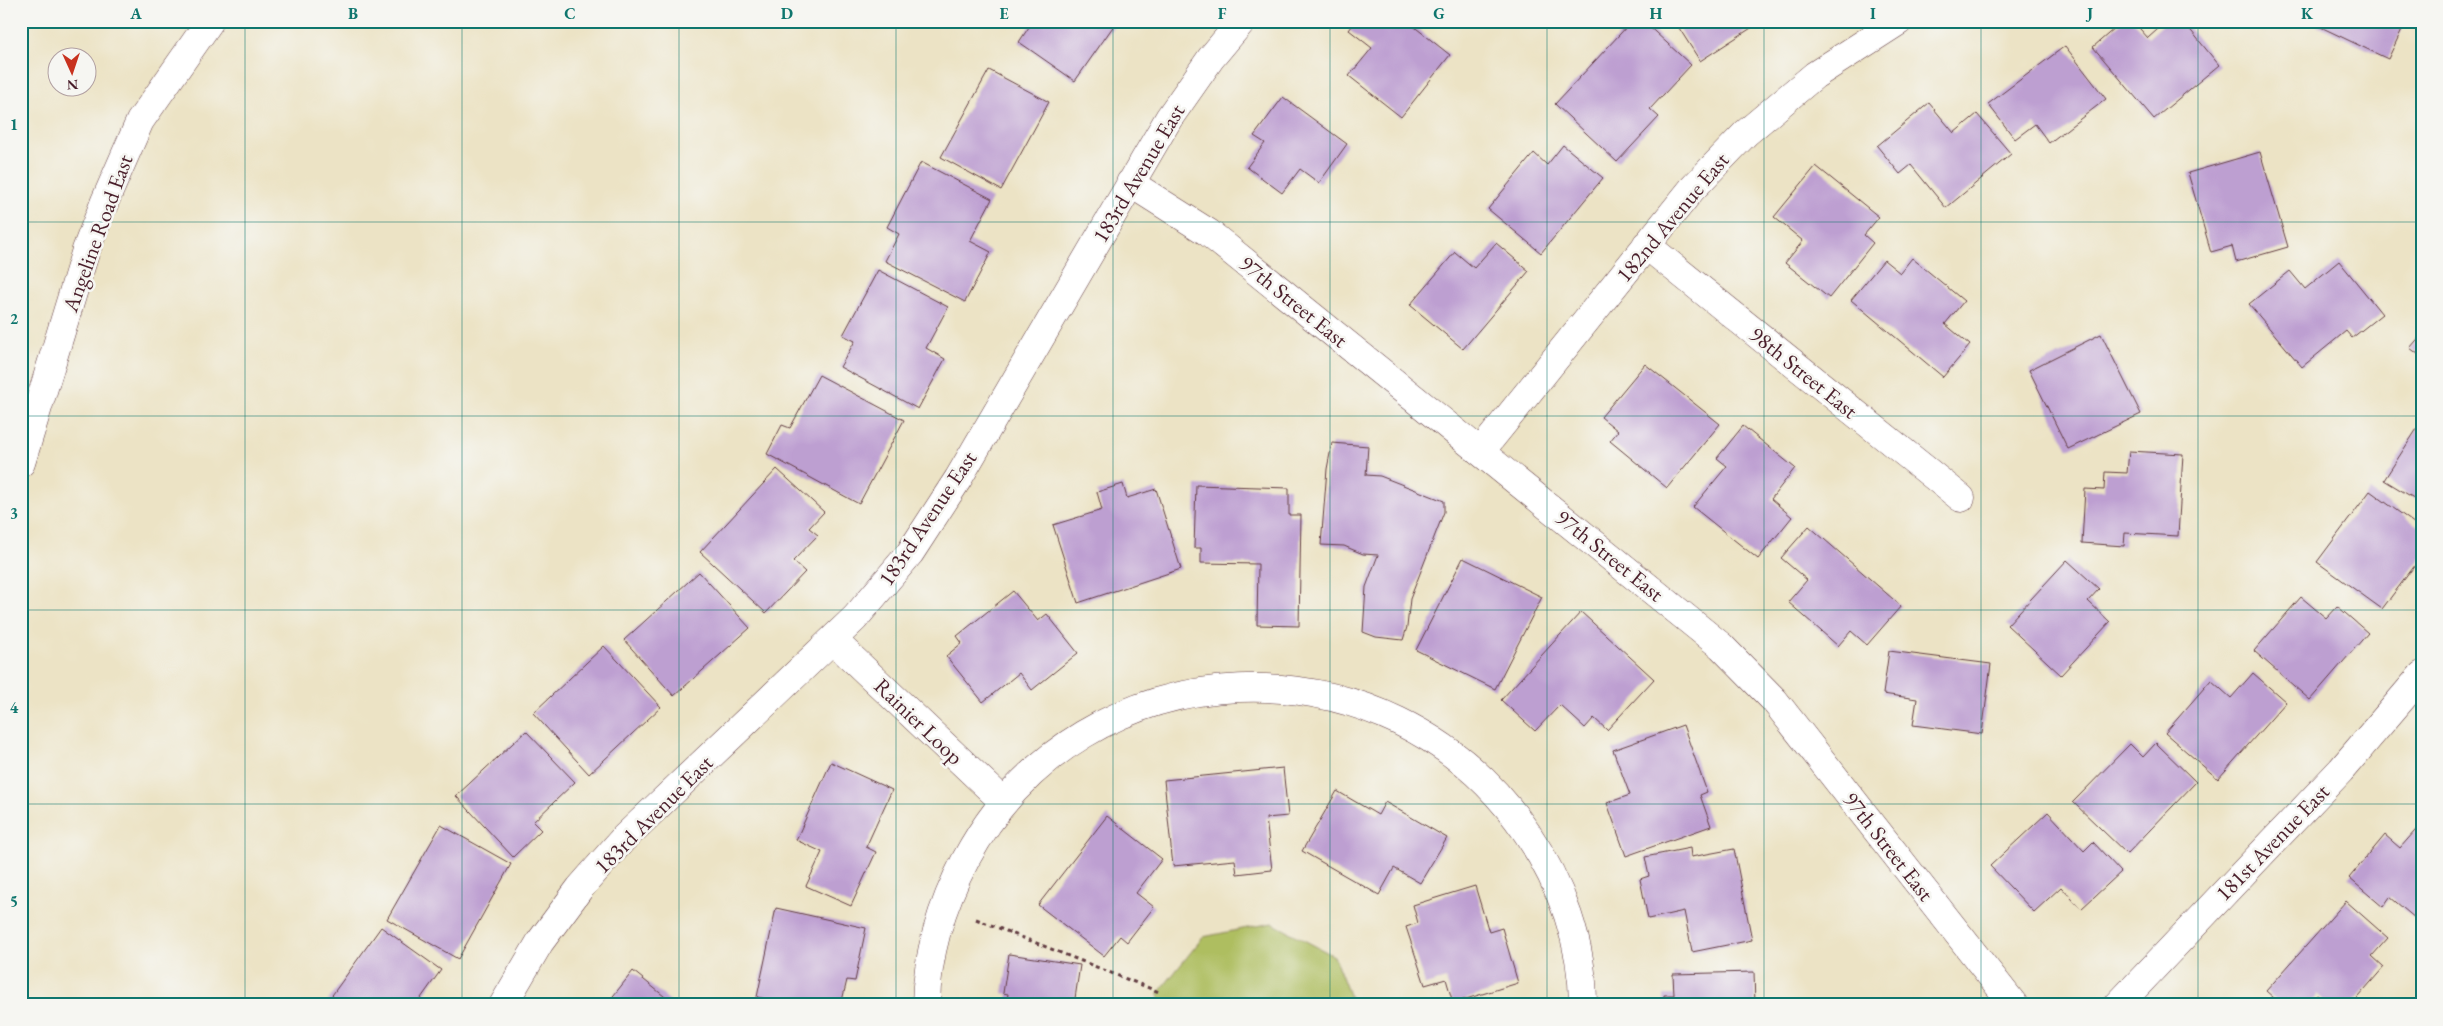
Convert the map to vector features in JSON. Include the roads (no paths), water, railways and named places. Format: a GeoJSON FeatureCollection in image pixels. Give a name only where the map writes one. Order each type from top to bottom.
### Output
{"type":"FeatureCollection","features":[{"type":"Feature","properties":{"kind":"street","name":"Angeline Road East"},"geometry":{"type":"LineString","coordinates":[[21,463],[86,250],[105,201],[140,121],[210,21]]}},
{"type":"Feature","properties":{"kind":"street","name":"183rd Avenue East"},"geometry":{"type":"LineString","coordinates":[[503,1005],[540,942],[580,888],[617,846],[855,618],[910,553],[947,496],[1169,118],[1211,58],[1242,21]]}},
{"type":"Feature","properties":{"kind":"street","name":"182nd Avenue East"},"geometry":{"type":"LineString","coordinates":[[1481,451],[1692,189],[1746,133],[1815,75],[1899,21]]}},
{"type":"Feature","properties":{"kind":"street","name":"97th Street East"},"geometry":{"type":"LineString","coordinates":[[1130,183],[1209,233],[1721,646],[1767,693],[2014,1005]]}},
{"type":"Feature","properties":{"kind":"street","name":"98th Street East"},"geometry":{"type":"LineString","coordinates":[[1646,245],[1961,498]]}},
{"type":"Feature","properties":{"kind":"street","name":"Rainier Loop"},"geometry":{"type":"LineString","coordinates":[[833,640],[1004,802]]}},
{"type":"Feature","properties":{"kind":"street","name":"181st Avenue East"},"geometry":{"type":"LineString","coordinates":[[2118,1005],[2341,770],[2422,676]]}},
{"type":"Feature","properties":{"kind":"street"},"geometry":{"type":"LineString","coordinates":[[926,1005],[926,988],[933,942],[951,887],[976,840],[1004,802],[1045,762],[1083,734],[1140,707],[1177,696],[1232,688],[1276,688],[1330,696],[1375,710],[1433,739],[1485,781],[1513,812],[1540,853],[1557,887],[1573,933],[1583,1005]]}}]}
